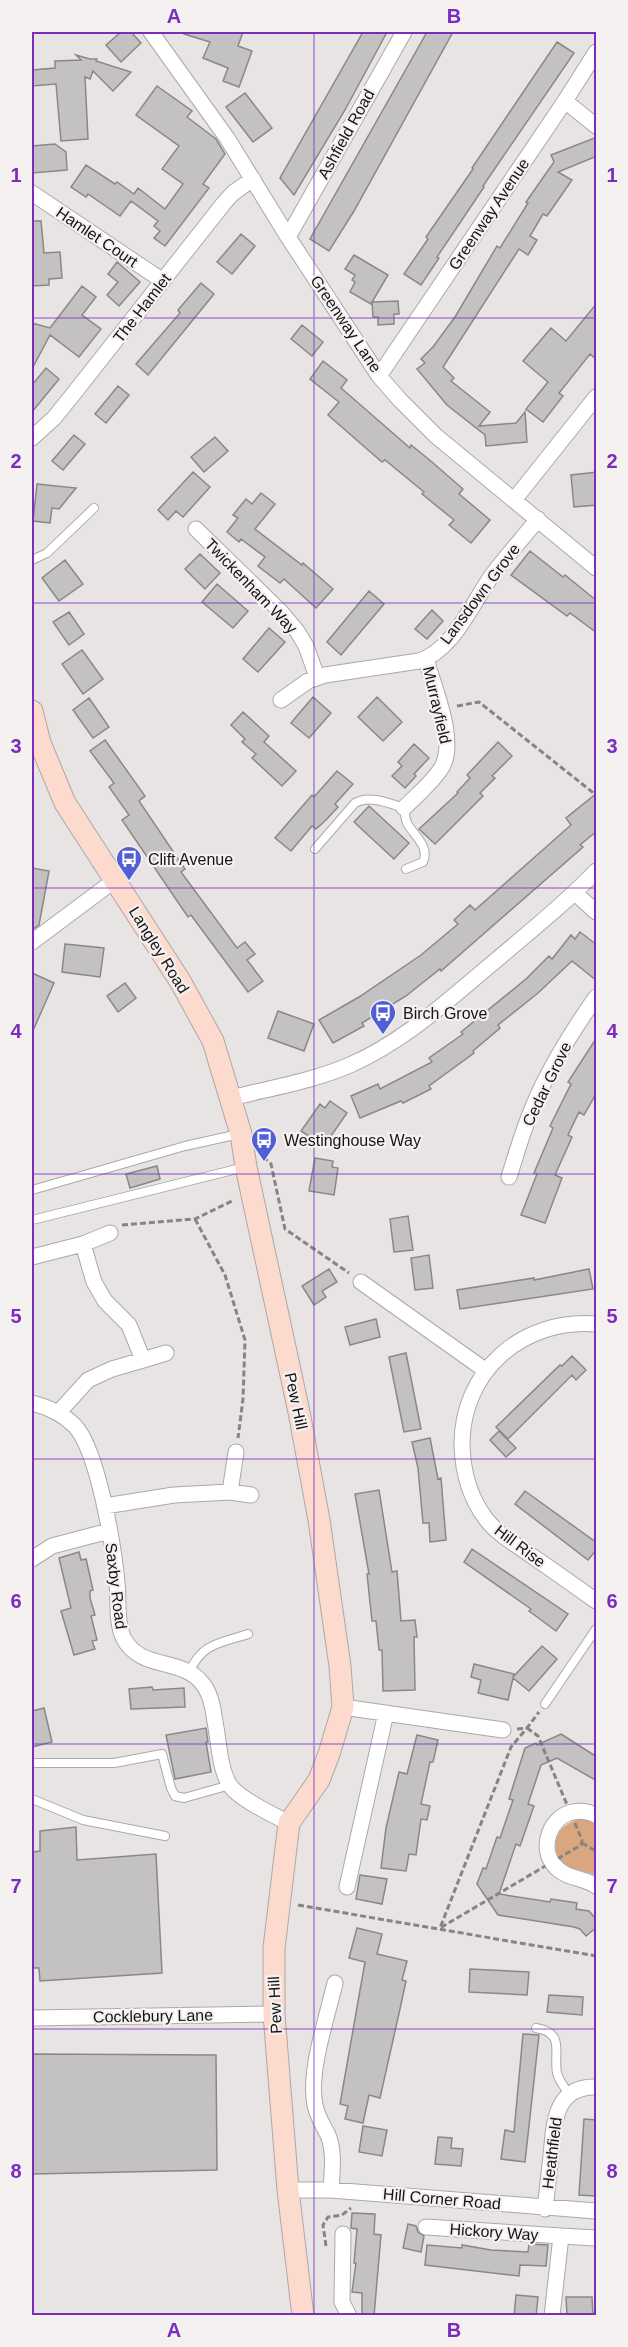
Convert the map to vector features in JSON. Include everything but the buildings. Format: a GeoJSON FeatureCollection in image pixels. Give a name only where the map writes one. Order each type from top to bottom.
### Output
{"type":"FeatureCollection","features":[{"type":"Feature","properties":{"kind":"main road","name":"Langley Road"},"geometry":{"type":"LineString","coordinates":[[32,711],[40,743],[65,803],[180,981],[213,1041],[231,1098]]}},
{"type":"Feature","properties":{"kind":"main road","name":"Pew Hill"},"geometry":{"type":"LineString","coordinates":[[231,1098],[241,1134],[251,1191],[299,1412],[319,1520],[340,1666],[343,1707],[330,1754],[319,1780],[289,1823],[279,1902],[273,1980],[288,2190],[303,2316]]}},
{"type":"Feature","properties":{"kind":"street","name":"Greenway Lane"},"geometry":{"type":"LineString","coordinates":[[151,32],[227,138],[288,237],[379,376],[436,436],[597,568]]}},
{"type":"Feature","properties":{"kind":"street","name":"Ashfield Road"},"geometry":{"type":"LineString","coordinates":[[288,237],[404,32]]}},
{"type":"Feature","properties":{"kind":"street","name":"Greenway Avenue"},"geometry":{"type":"LineString","coordinates":[[379,376],[597,52]]}},
{"type":"Feature","properties":{"kind":"street"},"geometry":{"type":"LineString","coordinates":[[566,101],[597,126]]}},
{"type":"Feature","properties":{"kind":"street","name":"The Hamlet"},"geometry":{"type":"LineString","coordinates":[[32,438],[54,418],[224,202],[253,179]]}},
{"type":"Feature","properties":{"kind":"street","name":"Hamlet Court"},"geometry":{"type":"LineString","coordinates":[[32,193],[163,281]]}},
{"type":"Feature","properties":{"kind":"street"},"geometry":{"type":"LineString","coordinates":[[514,500],[597,397]]}},
{"type":"Feature","properties":{"kind":"street","name":"Lansdown Grove"},"geometry":{"type":"LineString","coordinates":[[281,700],[317,677],[426,659],[459,627],[492,575],[538,519]]}},
{"type":"Feature","properties":{"kind":"street","name":"Twickenham Way"},"geometry":{"type":"LineString","coordinates":[[196,529],[280,611],[297,631],[306,646],[317,677]]}},
{"type":"Feature","properties":{"kind":"street","name":"Murrayfield"},"geometry":{"type":"LineString","coordinates":[[404,808],[438,772],[446,759],[448,738],[426,659]]}},
{"type":"Feature","properties":{"kind":"street"},"geometry":{"type":"LineString","coordinates":[[231,1098],[348,1066],[392,1044],[438,1010],[575,893],[597,871]]}},
{"type":"Feature","properties":{"kind":"street"},"geometry":{"type":"LineString","coordinates":[[32,942],[115,880]]}},
{"type":"Feature","properties":{"kind":"street"},"geometry":{"type":"LineString","coordinates":[[575,893],[597,912]]}},
{"type":"Feature","properties":{"kind":"street","name":"Cedar Grove"},"geometry":{"type":"LineString","coordinates":[[509,1178],[543,1084],[567,1041],[597,997]]}},
{"type":"Feature","properties":{"kind":"street"},"geometry":{"type":"LineString","coordinates":[[32,1257],[83,1244],[110,1233]]}},
{"type":"Feature","properties":{"kind":"street"},"geometry":{"type":"LineString","coordinates":[[83,1244],[94,1282],[105,1301],[129,1325],[143,1360]]}},
{"type":"Feature","properties":{"kind":"street"},"geometry":{"type":"LineString","coordinates":[[361,1282],[485,1370]]}},
{"type":"Feature","properties":{"kind":"street","name":"Hill Rise"},"geometry":{"type":"LineString","coordinates":[[597,1324],[575,1324],[539,1333],[505,1351],[485,1370],[473,1392],[462,1428],[463,1467],[471,1492],[486,1519],[504,1536],[597,1601]]}},
{"type":"Feature","properties":{"kind":"street"},"geometry":{"type":"LineString","coordinates":[[58,1413],[88,1380],[112,1369],[166,1353]]}},
{"type":"Feature","properties":{"kind":"street","name":"Saxby Road"},"geometry":{"type":"LineString","coordinates":[[32,1403],[58,1413],[76,1428],[87,1448],[105,1506],[117,1582],[122,1636],[140,1657],[190,1671]]}},
{"type":"Feature","properties":{"kind":"street"},"geometry":{"type":"LineString","coordinates":[[230,1492],[236,1452]]}},
{"type":"Feature","properties":{"kind":"street"},"geometry":{"type":"LineString","coordinates":[[105,1506],[174,1495],[230,1492],[251,1495]]}},
{"type":"Feature","properties":{"kind":"street"},"geometry":{"type":"LineString","coordinates":[[32,1559],[52,1546],[109,1531]]}},
{"type":"Feature","properties":{"kind":"street"},"geometry":{"type":"LineString","coordinates":[[190,1671],[204,1685],[209,1695],[224,1771],[230,1785],[250,1802],[289,1823]]}},
{"type":"Feature","properties":{"kind":"street"},"geometry":{"type":"LineString","coordinates":[[343,1707],[503,1730]]}},
{"type":"Feature","properties":{"kind":"street"},"geometry":{"type":"LineString","coordinates":[[348,1887],[386,1713]]}},
{"type":"Feature","properties":{"kind":"street"},"geometry":{"type":"LineString","coordinates":[[597,1815],[580,1811],[569,1813],[558,1820],[550,1832],[547,1848],[552,1863],[565,1874],[597,1886]]}},
{"type":"Feature","properties":{"kind":"street"},"geometry":{"type":"LineString","coordinates":[[331,2190],[333,2156],[329,2137],[315,2104],[314,2076],[335,1983]]}},
{"type":"Feature","properties":{"kind":"street","name":"Cocklebury Lane"},"geometry":{"type":"LineString","coordinates":[[32,2018],[274,2014]]}},
{"type":"Feature","properties":{"kind":"street","name":"Heathfield"},"geometry":{"type":"LineString","coordinates":[[545,2209],[557,2111],[570,2094],[585,2087],[597,2087]]}},
{"type":"Feature","properties":{"kind":"street","name":"Hill Corner Road"},"geometry":{"type":"LineString","coordinates":[[288,2190],[331,2190],[545,2209],[597,2211]]}},
{"type":"Feature","properties":{"kind":"street","name":"Hickory Way"},"geometry":{"type":"LineString","coordinates":[[426,2228],[597,2238]]}},
{"type":"Feature","properties":{"kind":"street"},"geometry":{"type":"LineString","coordinates":[[343,2234],[342,2302],[349,2316]]}},
{"type":"Feature","properties":{"kind":"street","name":"Hickory Way"},"geometry":{"type":"LineString","coordinates":[[552,2316],[561,2236]]}},
{"type":"Feature","properties":{"kind":"lane"},"geometry":{"type":"LineString","coordinates":[[32,560],[47,553],[94,508]]}},
{"type":"Feature","properties":{"kind":"lane"},"geometry":{"type":"LineString","coordinates":[[315,849],[354,803],[374,800],[404,808],[406,821],[424,846],[426,855],[423,862],[406,869]]}},
{"type":"Feature","properties":{"kind":"lane"},"geometry":{"type":"LineString","coordinates":[[32,1190],[185,1146],[241,1134]]}},
{"type":"Feature","properties":{"kind":"lane"},"geometry":{"type":"LineString","coordinates":[[32,1220],[246,1167]]}},
{"type":"Feature","properties":{"kind":"lane"},"geometry":{"type":"LineString","coordinates":[[545,1704],[597,1629]]}},
{"type":"Feature","properties":{"kind":"lane"},"geometry":{"type":"LineString","coordinates":[[190,1671],[196,1656],[209,1647],[248,1634]]}},
{"type":"Feature","properties":{"kind":"lane"},"geometry":{"type":"LineString","coordinates":[[36,1762],[114,1763],[162,1754],[175,1797],[184,1798],[230,1785]]}},
{"type":"Feature","properties":{"kind":"lane"},"geometry":{"type":"LineString","coordinates":[[32,1799],[83,1820],[165,1836]]}},
{"type":"Feature","properties":{"kind":"lane"},"geometry":{"type":"LineString","coordinates":[[536,2028],[553,2036],[557,2047],[557,2072],[570,2094]]}},
{"type":"Feature","properties":{"kind":"path"},"geometry":{"type":"LineString","coordinates":[[440,709],[479,702],[597,795]]}},
{"type":"Feature","properties":{"kind":"path"},"geometry":{"type":"LineString","coordinates":[[241,1134],[271,1164],[285,1229],[361,1282]]}},
{"type":"Feature","properties":{"kind":"path"},"geometry":{"type":"LineString","coordinates":[[110,1233],[114,1226],[195,1219],[251,1191]]}},
{"type":"Feature","properties":{"kind":"path"},"geometry":{"type":"LineString","coordinates":[[195,1219],[225,1275],[245,1340],[243,1399],[236,1452]]}},
{"type":"Feature","properties":{"kind":"path"},"geometry":{"type":"LineString","coordinates":[[440,1928],[511,1747],[545,1704]]}},
{"type":"Feature","properties":{"kind":"path"},"geometry":{"type":"LineString","coordinates":[[503,1730],[528,1728],[538,1736],[582,1842],[597,1851]]}},
{"type":"Feature","properties":{"kind":"path"},"geometry":{"type":"LineString","coordinates":[[440,1928],[576,1850],[582,1842]]}},
{"type":"Feature","properties":{"kind":"path"},"geometry":{"type":"LineString","coordinates":[[279,1902],[597,1956]]}},
{"type":"Feature","properties":{"kind":"shaded area"},"geometry":{"type":"Polygon","coordinates":[[[583,1818],[596,1824],[596,1875],[567,1867],[557,1857],[556,1842],[560,1831],[569,1823],[583,1818]]]}},
{"type":"Feature","properties":{"kind":"place","name":"Clift Avenue"},"geometry":{"type":"Point","coordinates":[129,882]}},
{"type":"Feature","properties":{"kind":"place","name":"Birch Grove"},"geometry":{"type":"Point","coordinates":[383,1036]}},
{"type":"Feature","properties":{"kind":"place","name":"Westinghouse Way"},"geometry":{"type":"Point","coordinates":[264,1163]}}]}
